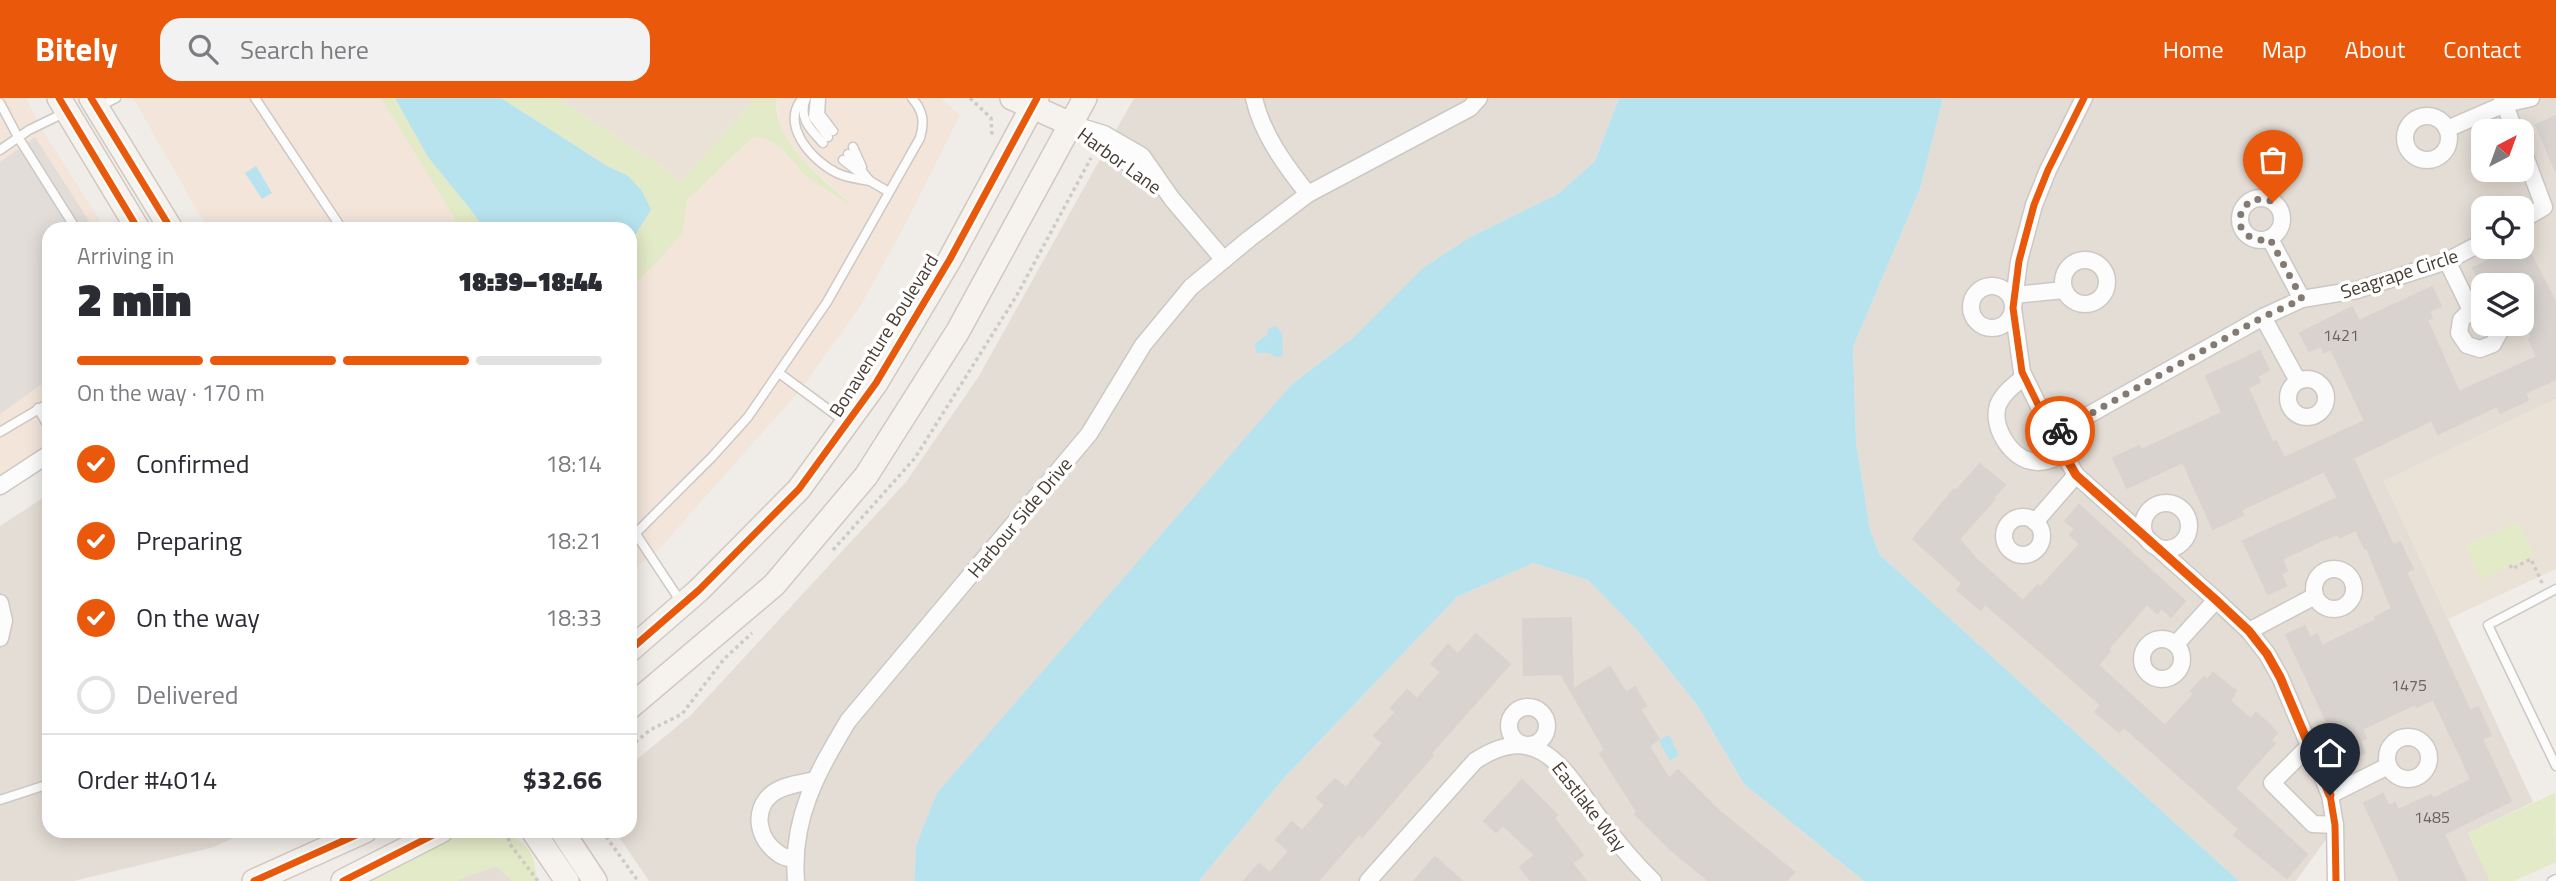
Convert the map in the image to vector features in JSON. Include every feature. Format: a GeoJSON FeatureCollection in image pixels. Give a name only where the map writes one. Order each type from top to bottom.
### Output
{"type":"FeatureCollection","features":[{"type":"Feature","properties":{"kind":"main road"},"geometry":{"type":"LineString","coordinates":[[637,701],[775,585],[866,476],[958,331],[1085,98]]}},
{"type":"Feature","properties":{"kind":"main road"},"geometry":{"type":"LineString","coordinates":[[101,101],[167,222]]}},
{"type":"Feature","properties":{"kind":"main road"},"geometry":{"type":"LineString","coordinates":[[1027,102],[1071,124]]}},
{"type":"Feature","properties":{"kind":"main road","name":"Bonaventure Boulevard"},"geometry":{"type":"LineString","coordinates":[[637,644],[682,604],[799,489],[876,383],[950,259],[1027,102]]}},
{"type":"Feature","properties":{"kind":"main road"},"geometry":{"type":"LineString","coordinates":[[62,105],[134,222]]}},
{"type":"Feature","properties":{"kind":"main road"},"geometry":{"type":"LineString","coordinates":[[254,881],[349,838]]}},
{"type":"Feature","properties":{"kind":"main road"},"geometry":{"type":"LineString","coordinates":[[343,881],[427,838]]}},
{"type":"Feature","properties":{"kind":"main road"},"geometry":{"type":"LineString","coordinates":[[538,838],[567,881]]}},
{"type":"Feature","properties":{"kind":"main road"},"geometry":{"type":"LineString","coordinates":[[567,838],[595,881]]}},
{"type":"Feature","properties":{"kind":"street"},"geometry":{"type":"LineString","coordinates":[[1254,98],[1259,120],[1308,194]]}},
{"type":"Feature","properties":{"kind":"street","name":"Harbour Side Drive"},"geometry":{"type":"LineString","coordinates":[[796,881],[794,860],[797,832],[815,780],[848,721],[1089,434],[1143,345],[1191,288],[1308,194],[1470,108],[1479,98]]}},
{"type":"Feature","properties":{"kind":"street"},"geometry":{"type":"LineString","coordinates":[[2084,98],[2048,170],[2034,205],[2019,261],[2013,302],[2017,348],[2024,376],[2076,475],[2216,600],[2249,631],[2267,654],[2280,677],[2330,795],[2335,825],[2336,881]]}},
{"type":"Feature","properties":{"kind":"street"},"geometry":{"type":"LineString","coordinates":[[2447,129],[2504,101],[2530,98]]}},
{"type":"Feature","properties":{"kind":"street"},"geometry":{"type":"LineString","coordinates":[[2504,101],[2511,119]]}},
{"type":"Feature","properties":{"kind":"street","name":"Harbor Lane"},"geometry":{"type":"LineString","coordinates":[[1071,124],[1098,145],[1142,164]]}},
{"type":"Feature","properties":{"kind":"street","name":"Harbor Lane"},"geometry":{"type":"LineString","coordinates":[[1071,124],[1104,134],[1136,150],[1142,164],[1223,260]]}},
{"type":"Feature","properties":{"kind":"street"},"geometry":{"type":"LineString","coordinates":[[2534,175],[2550,210]]}},
{"type":"Feature","properties":{"kind":"street"},"geometry":{"type":"LineString","coordinates":[[2270,239],[2302,299]]}},
{"type":"Feature","properties":{"kind":"street","name":"Seagrape Circle"},"geometry":{"type":"LineString","coordinates":[[2053,435],[2263,317],[2302,299],[2357,290],[2447,261],[2471,248]]}},
{"type":"Feature","properties":{"kind":"street"},"geometry":{"type":"LineString","coordinates":[[2447,261],[2471,299]]}},
{"type":"Feature","properties":{"kind":"street"},"geometry":{"type":"LineString","coordinates":[[2013,302],[2064,290]]}},
{"type":"Feature","properties":{"kind":"street"},"geometry":{"type":"LineString","coordinates":[[2471,313],[2461,320],[2459,326],[2462,340],[2473,348],[2480,349],[2493,344],[2497,336]]}},
{"type":"Feature","properties":{"kind":"street"},"geometry":{"type":"LineString","coordinates":[[2263,317],[2298,380]]}},
{"type":"Feature","properties":{"kind":"street"},"geometry":{"type":"LineString","coordinates":[[2024,376],[1997,407],[2000,432],[2013,450],[2028,461],[2044,461],[2063,454]]}},
{"type":"Feature","properties":{"kind":"street"},"geometry":{"type":"LineString","coordinates":[[0,486],[42,459]]}},
{"type":"Feature","properties":{"kind":"street"},"geometry":{"type":"LineString","coordinates":[[2035,522],[2076,475]]}},
{"type":"Feature","properties":{"kind":"street"},"geometry":{"type":"LineString","coordinates":[[2249,631],[2315,596]]}},
{"type":"Feature","properties":{"kind":"street"},"geometry":{"type":"LineString","coordinates":[[2175,644],[2216,600]]}},
{"type":"Feature","properties":{"kind":"street"},"geometry":{"type":"LineString","coordinates":[[0,603],[4,621],[0,638]]}},
{"type":"Feature","properties":{"kind":"street","name":"Eastlake Way"},"geometry":{"type":"LineString","coordinates":[[1368,881],[1475,761],[1490,751],[1507,745],[1521,744],[1536,748],[1558,761],[1628,855],[1653,881]]}},
{"type":"Feature","properties":{"kind":"street"},"geometry":{"type":"LineString","coordinates":[[2310,746],[2272,783],[2313,824],[2335,825]]}},
{"type":"Feature","properties":{"kind":"street"},"geometry":{"type":"LineString","coordinates":[[2330,795],[2388,766]]}},
{"type":"Feature","properties":{"kind":"street"},"geometry":{"type":"LineString","coordinates":[[794,860],[779,854],[767,843],[759,825],[759,814],[764,802],[775,792],[815,780]]}},
{"type":"Feature","properties":{"kind":"lane"},"geometry":{"type":"LineString","coordinates":[[255,98],[337,222]]}},
{"type":"Feature","properties":{"kind":"lane"},"geometry":{"type":"LineString","coordinates":[[804,98],[803,116],[810,130],[828,137]]}},
{"type":"Feature","properties":{"kind":"lane"},"geometry":{"type":"LineString","coordinates":[[804,98],[797,105],[795,120],[799,136],[812,155],[840,175],[868,178]]}},
{"type":"Feature","properties":{"kind":"lane"},"geometry":{"type":"LineString","coordinates":[[815,98],[813,117],[828,137]]}},
{"type":"Feature","properties":{"kind":"lane"},"geometry":{"type":"LineString","coordinates":[[821,98],[820,114],[828,137]]}},
{"type":"Feature","properties":{"kind":"lane"},"geometry":{"type":"LineString","coordinates":[[637,533],[748,417],[828,302],[922,129],[922,113],[912,98]]}},
{"type":"Feature","properties":{"kind":"lane"},"geometry":{"type":"LineString","coordinates":[[0,103],[18,137],[72,222]]}},
{"type":"Feature","properties":{"kind":"lane"},"geometry":{"type":"LineString","coordinates":[[0,149],[62,105]]}},
{"type":"Feature","properties":{"kind":"lane"},"geometry":{"type":"LineString","coordinates":[[848,153],[868,178],[889,192]]}},
{"type":"Feature","properties":{"kind":"lane"},"geometry":{"type":"LineString","coordinates":[[779,373],[847,423]]}},
{"type":"Feature","properties":{"kind":"lane"},"geometry":{"type":"LineString","coordinates":[[2,431],[42,406]]}},
{"type":"Feature","properties":{"kind":"lane"},"geometry":{"type":"LineString","coordinates":[[38,408],[42,415]]}},
{"type":"Feature","properties":{"kind":"lane"},"geometry":{"type":"LineString","coordinates":[[637,542],[682,604]]}},
{"type":"Feature","properties":{"kind":"lane"},"geometry":{"type":"LineString","coordinates":[[2556,589],[2488,625],[2556,766]]}},
{"type":"Feature","properties":{"kind":"lane"},"geometry":{"type":"LineString","coordinates":[[0,800],[42,786]]}},
{"type":"Feature","properties":{"kind":"path"},"geometry":{"type":"LineString","coordinates":[[970,98],[991,118],[992,142]]}},
{"type":"Feature","properties":{"kind":"path"},"geometry":{"type":"LineString","coordinates":[[2510,565],[2512,569],[2531,559],[2547,593]]}},
{"type":"Feature","properties":{"kind":"path"},"geometry":{"type":"LineString","coordinates":[[509,838],[509,843],[538,881]]}},
{"type":"Feature","properties":{"kind":"path"},"geometry":{"type":"LineString","coordinates":[[607,838],[638,881]]}},
{"type":"Feature","properties":{"kind":"shaded area"},"geometry":{"type":"Polygon","coordinates":[[[0,98],[26,98],[39,125],[101,222],[42,222],[42,459],[0,486],[0,98]]]}},
{"type":"Feature","properties":{"kind":"shaded area"},"geometry":{"type":"Polygon","coordinates":[[[133,98],[381,98],[457,222],[204,222],[133,98]]]}},
{"type":"Feature","properties":{"kind":"shaded area"},"geometry":{"type":"Polygon","coordinates":[[[557,98],[756,98],[681,183],[665,169],[557,98]]]}},
{"type":"Feature","properties":{"kind":"shaded area"},"geometry":{"type":"Polygon","coordinates":[[[777,98],[940,98],[960,115],[861,305],[801,389],[660,548],[637,566],[637,281],[683,233],[687,200],[753,137],[763,136],[775,143],[807,176],[830,194],[849,202],[804,161],[780,130],[777,98]]]}},
{"type":"Feature","properties":{"kind":"shaded area"},"geometry":{"type":"Polygon","coordinates":[[[1134,98],[1619,98],[1595,161],[1558,194],[1472,236],[1354,337],[1292,384],[916,846],[914,881],[649,881],[620,838],[637,838],[637,759],[691,715],[906,482],[979,376],[1134,98]]]}},
{"type":"Feature","properties":{"kind":"shaded area"},"geometry":{"type":"Polygon","coordinates":[[[1943,98],[2556,98],[2556,399],[2384,481],[2533,802],[2468,833],[2490,881],[2336,881],[2335,827],[2296,881],[2239,881],[1880,555],[1870,530],[1856,442],[1853,347],[1920,189],[1943,98]]]}},
{"type":"Feature","properties":{"kind":"shaded area"},"geometry":{"type":"Polygon","coordinates":[[[35,137],[90,222],[42,222],[42,384],[0,414],[0,162],[35,137]]]}},
{"type":"Feature","properties":{"kind":"shaded area"},"geometry":{"type":"Polygon","coordinates":[[[2556,399],[2556,569],[2448,619],[2384,481],[2556,399]]]}},
{"type":"Feature","properties":{"kind":"shaded area"},"geometry":{"type":"Polygon","coordinates":[[[42,499],[42,838],[233,838],[214,847],[74,881],[0,881],[0,526],[42,499]]]}},
{"type":"Feature","properties":{"kind":"shaded area"},"geometry":{"type":"Polygon","coordinates":[[[1533,563],[1588,580],[1637,630],[1697,705],[1744,784],[1864,881],[1199,881],[1284,778],[1457,597],[1533,563]]]}},
{"type":"Feature","properties":{"kind":"shaded area"},"geometry":{"type":"Polygon","coordinates":[[[496,866],[513,881],[456,881],[465,876],[496,866]]]}},
{"type":"Feature","properties":{"kind":"green space"},"geometry":{"type":"Polygon","coordinates":[[[381,98],[395,98],[479,222],[457,222],[381,98]]]}},
{"type":"Feature","properties":{"kind":"green space"},"geometry":{"type":"Polygon","coordinates":[[[501,98],[557,98],[681,182],[756,98],[777,98],[777,114],[790,144],[814,171],[852,205],[809,178],[777,145],[753,137],[687,200],[683,233],[637,281],[637,232],[651,210],[627,175],[607,166],[501,98]]]}},
{"type":"Feature","properties":{"kind":"green space"},"geometry":{"type":"Polygon","coordinates":[[[2518,522],[2534,555],[2481,579],[2465,546],[2518,522]]]}},
{"type":"Feature","properties":{"kind":"green space"},"geometry":{"type":"Polygon","coordinates":[[[2555,793],[2556,862],[2514,881],[2490,881],[2468,833],[2555,793]]]}},
{"type":"Feature","properties":{"kind":"green space"},"geometry":{"type":"Polygon","coordinates":[[[441,838],[513,838],[522,843],[532,856],[537,881],[513,881],[496,866],[456,881],[352,881],[441,838]]]}},
{"type":"Feature","properties":{"kind":"water"},"geometry":{"type":"Polygon","coordinates":[[[395,98],[501,98],[607,166],[627,175],[642,191],[651,210],[637,232],[637,222],[479,222],[428,157],[395,98]]]}},
{"type":"Feature","properties":{"kind":"water"},"geometry":{"type":"Polygon","coordinates":[[[1619,98],[1943,98],[1920,189],[1853,347],[1856,442],[1870,530],[1880,555],[2239,881],[1864,881],[1744,784],[1697,705],[1637,630],[1588,580],[1533,563],[1457,597],[1284,778],[1199,881],[914,881],[916,846],[937,793],[1292,384],[1354,337],[1423,268],[1472,236],[1558,194],[1595,161],[1619,98]]]}},
{"type":"Feature","properties":{"kind":"water"},"geometry":{"type":"Polygon","coordinates":[[[256,166],[272,193],[262,199],[245,173],[256,166]]]}},
{"type":"Feature","properties":{"kind":"water"},"geometry":{"type":"Polygon","coordinates":[[[1276,326],[1282,334],[1283,354],[1278,358],[1269,353],[1257,353],[1254,344],[1267,335],[1268,329],[1276,326]]]}},
{"type":"Feature","properties":{"kind":"water"},"geometry":{"type":"Polygon","coordinates":[[[1668,735],[1679,754],[1670,761],[1659,741],[1668,735]]]}},
{"type":"Feature","properties":{"kind":"building"},"geometry":{"type":"Polygon","coordinates":[[[2556,116],[2556,172],[2536,125],[2556,116]]]}},
{"type":"Feature","properties":{"kind":"building"},"geometry":{"type":"Polygon","coordinates":[[[2492,259],[2533,259],[2556,303],[2556,379],[2525,393],[2528,400],[2500,413],[2497,406],[2438,434],[2432,420],[2353,458],[2393,545],[2400,542],[2413,569],[2406,572],[2470,711],[2478,707],[2491,735],[2482,739],[2511,801],[2444,834],[2466,881],[2400,881],[2364,803],[2383,794],[2389,806],[2395,803],[2398,810],[2431,795],[2433,799],[2471,780],[2462,759],[2433,699],[2417,707],[2415,704],[2362,729],[2366,738],[2360,741],[2365,753],[2346,762],[2286,635],[2305,626],[2310,638],[2317,634],[2322,646],[2376,620],[2375,617],[2392,609],[2367,548],[2365,549],[2356,530],[2340,537],[2338,534],[2322,540],[2282,559],[2287,571],[2281,574],[2286,586],[2268,594],[2243,541],[2338,498],[2324,471],[2241,510],[2243,515],[2213,529],[2183,462],[2127,488],[2113,458],[2139,446],[2141,450],[2222,413],[2206,376],[2260,351],[2269,370],[2257,376],[2260,382],[2248,388],[2273,443],[2276,441],[2284,458],[2365,421],[2331,349],[2324,352],[2321,346],[2309,351],[2300,333],[2352,307],[2359,321],[2432,287],[2441,306],[2429,311],[2432,318],[2427,320],[2459,392],[2537,357],[2529,339],[2534,336],[2534,273],[2476,273],[2473,268],[2492,259]]]}},
{"type":"Feature","properties":{"kind":"building"},"geometry":{"type":"Polygon","coordinates":[[[1980,464],[2005,485],[1959,539],[1975,558],[2023,601],[2038,585],[2040,588],[2080,544],[2070,535],[2075,529],[2065,521],[2079,505],[2185,601],[2171,617],[2162,608],[2157,613],[2147,604],[2108,649],[2110,651],[2098,665],[2165,726],[2194,694],[2191,691],[2204,677],[2207,680],[2213,673],[2236,691],[2230,701],[2251,719],[2256,713],[2277,733],[2271,740],[2275,743],[2235,788],[2307,854],[2287,878],[2234,835],[2239,829],[2124,727],[2119,732],[2095,712],[2101,705],[2026,639],[1985,604],[1981,610],[1957,590],[1962,583],[1913,539],[1954,489],[1956,491],[1980,464]]]}},
{"type":"Feature","properties":{"kind":"building"},"geometry":{"type":"Polygon","coordinates":[[[1571,618],[1573,689],[1610,667],[1626,693],[1635,687],[1646,706],[1640,709],[1659,739],[1649,746],[1669,779],[1678,770],[1717,809],[1794,872],[1786,881],[1709,881],[1670,849],[1635,814],[1637,812],[1600,753],[1605,750],[1561,674],[1524,675],[1523,619],[1571,618]]]}},
{"type":"Feature","properties":{"kind":"building"},"geometry":{"type":"Polygon","coordinates":[[[1476,634],[1510,664],[1431,753],[1433,755],[1362,837],[1359,834],[1318,881],[1244,881],[1259,864],[1270,873],[1289,851],[1276,840],[1292,822],[1302,831],[1325,805],[1317,798],[1335,779],[1346,788],[1383,743],[1374,736],[1396,712],[1391,708],[1407,690],[1417,699],[1441,672],[1431,664],[1448,645],[1458,654],[1476,634]]]}},
{"type":"Feature","properties":{"kind":"building"},"geometry":{"type":"Polygon","coordinates":[[[1522,780],[1557,815],[1554,818],[1583,855],[1572,863],[1586,881],[1531,881],[1520,867],[1535,855],[1503,825],[1496,832],[1484,821],[1522,780]]]}},
{"type":"Feature","properties":{"kind":"building"},"geometry":{"type":"Polygon","coordinates":[[[1435,857],[1462,881],[1414,881],[1435,857]]]}},
{"type":"Feature","properties":{"kind":"cycle path"},"geometry":{"type":"LineString","coordinates":[[59,98],[134,222]]}},
{"type":"Feature","properties":{"kind":"cycle path"},"geometry":{"type":"LineString","coordinates":[[91,98],[167,222]]}},
{"type":"Feature","properties":{"kind":"cycle path"},"geometry":{"type":"LineString","coordinates":[[637,644],[699,590],[799,489],[876,383],[950,259],[1037,98]]}},
{"type":"Feature","properties":{"kind":"cycle path"},"geometry":{"type":"LineString","coordinates":[[2084,98],[2048,170],[2034,205],[2019,261],[2013,308],[2022,372],[2076,475],[2216,600],[2249,631],[2267,654],[2280,677],[2330,795],[2335,825],[2336,881]]}},
{"type":"Feature","properties":{"kind":"cycle path"},"geometry":{"type":"LineString","coordinates":[[254,881],[349,838]]}},
{"type":"Feature","properties":{"kind":"cycle path"},"geometry":{"type":"LineString","coordinates":[[343,881],[427,838]]}},
{"type":"Feature","properties":{"kind":"way so far"},"geometry":{"type":"LineString","coordinates":[[2060,431],[2263,317],[2302,299],[2270,239],[2263,241],[2248,237],[2240,225],[2241,211],[2251,200],[2259,198],[2273,202]]}},
{"type":"Feature","properties":{"kind":"route"},"geometry":{"type":"LineString","coordinates":[[2060,431],[2053,435],[2076,475],[2216,600],[2249,631],[2267,654],[2280,677],[2330,795]]}}]}
